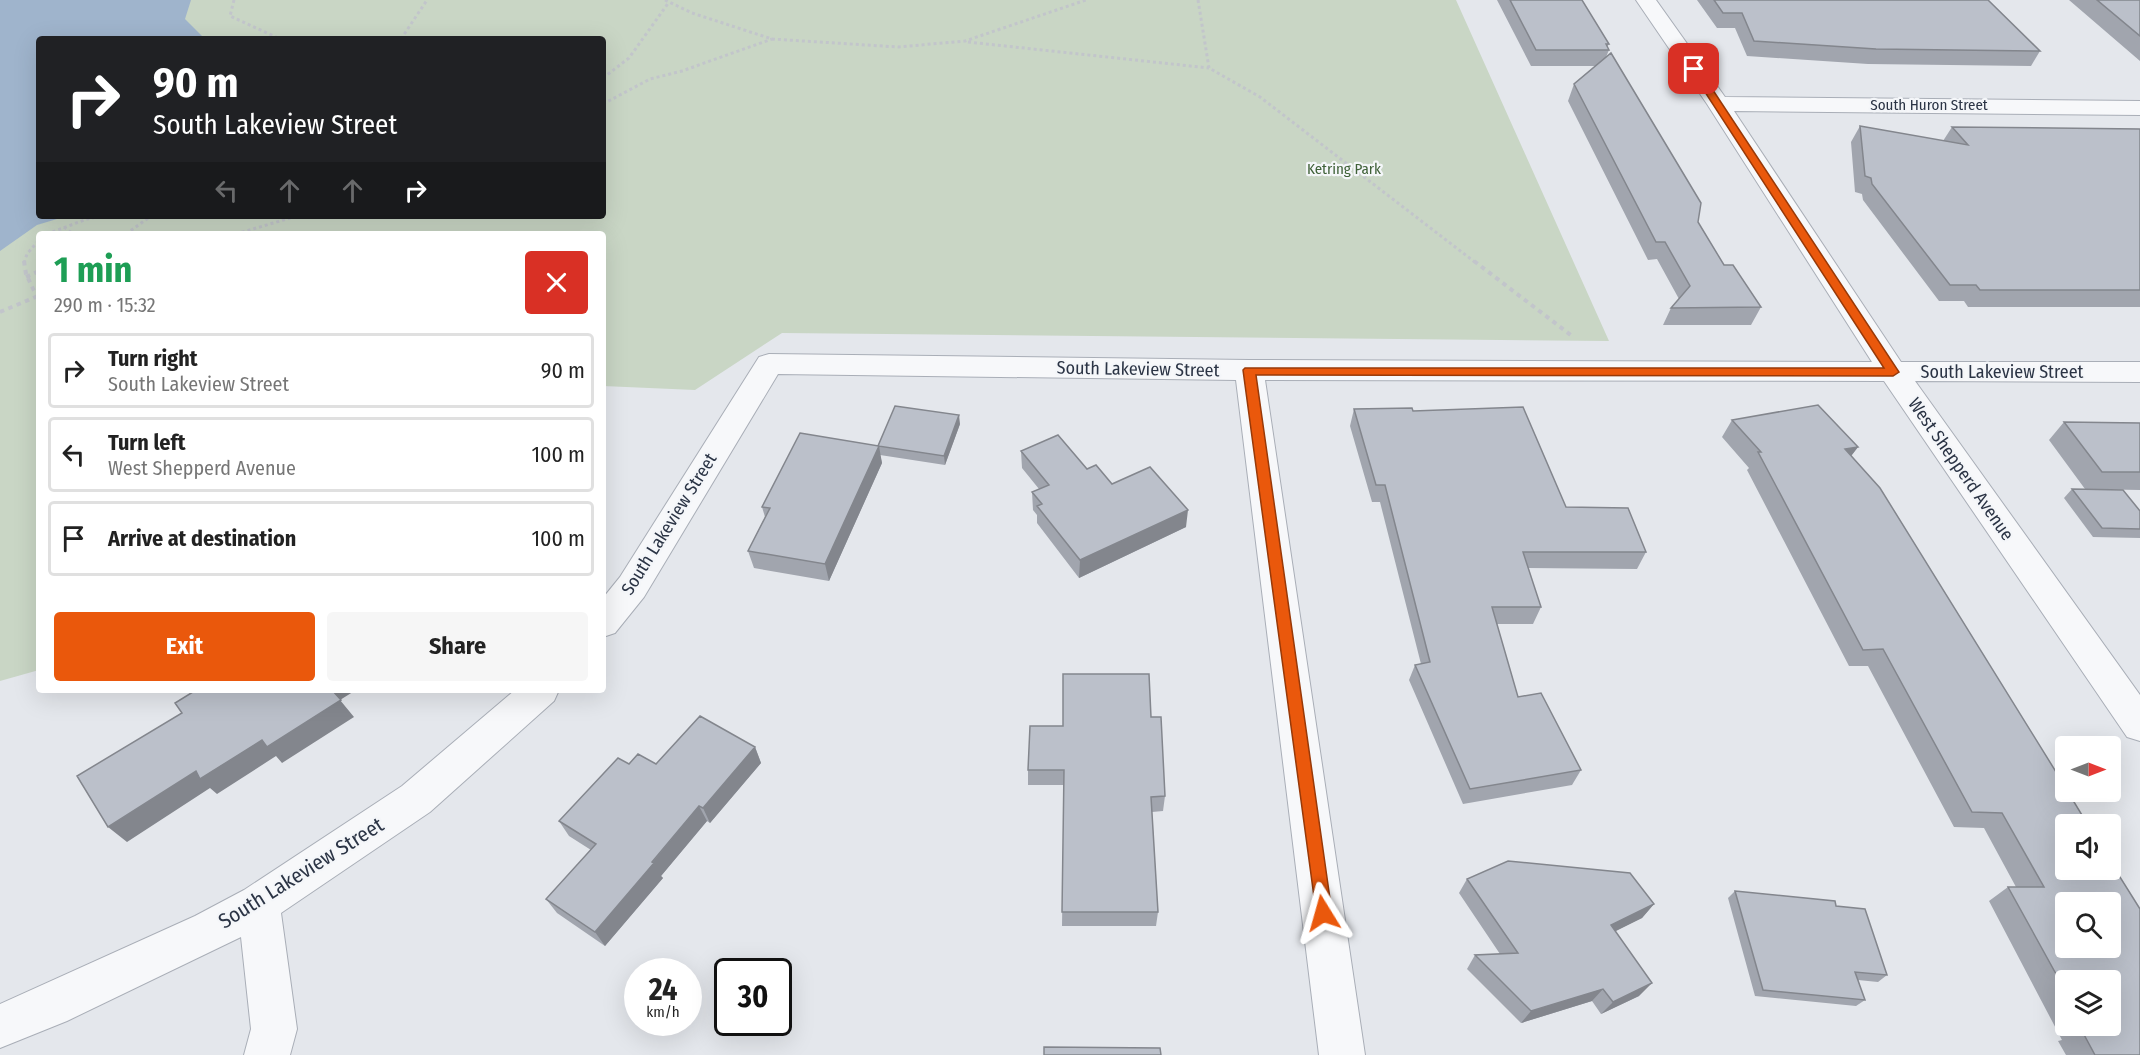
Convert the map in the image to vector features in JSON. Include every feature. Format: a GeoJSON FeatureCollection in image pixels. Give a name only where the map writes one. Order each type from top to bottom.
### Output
{"type":"FeatureCollection","features":[{"type":"Feature","properties":{"kind":"street","name":"West Shepperd Avenue"},"geometry":{"type":"LineString","coordinates":[[1646,0],[1719,104],[1893,372],[2140,725]]}},
{"type":"Feature","properties":{"kind":"street","name":"South Huron Street"},"geometry":{"type":"LineString","coordinates":[[1719,104],[2140,108]]}},
{"type":"Feature","properties":{"kind":"street","name":"South Lakeview Street"},"geometry":{"type":"LineString","coordinates":[[606,619],[632,586],[769,364],[1249,370],[2140,372]]}},
{"type":"Feature","properties":{"kind":"street"},"geometry":{"type":"LineString","coordinates":[[1249,370],[1342,1055]]}},
{"type":"Feature","properties":{"kind":"street","name":"South Lakeview Street"},"geometry":{"type":"LineString","coordinates":[[0,1026],[210,931],[259,904],[416,800],[538,693]]}},
{"type":"Feature","properties":{"kind":"street"},"geometry":{"type":"LineString","coordinates":[[259,904],[274,1029],[267,1055]]}},
{"type":"Feature","properties":{"kind":"path"},"geometry":{"type":"LineString","coordinates":[[234,0],[230,16],[273,36]]}},
{"type":"Feature","properties":{"kind":"path"},"geometry":{"type":"LineString","coordinates":[[403,36],[427,0]]}},
{"type":"Feature","properties":{"kind":"path"},"geometry":{"type":"LineString","coordinates":[[664,0],[692,13],[772,39],[898,47],[965,41],[1209,68],[1260,97],[1577,340]]}},
{"type":"Feature","properties":{"kind":"path"},"geometry":{"type":"LineString","coordinates":[[965,41],[1086,0]]}},
{"type":"Feature","properties":{"kind":"path"},"geometry":{"type":"LineString","coordinates":[[1198,0],[1209,68]]}},
{"type":"Feature","properties":{"kind":"path"},"geometry":{"type":"LineString","coordinates":[[606,76],[629,58],[669,2]]}},
{"type":"Feature","properties":{"kind":"path"},"geometry":{"type":"LineString","coordinates":[[606,102],[650,80],[772,39]]}},
{"type":"Feature","properties":{"kind":"path"},"geometry":{"type":"LineString","coordinates":[[54,231],[92,219]]}},
{"type":"Feature","properties":{"kind":"path"},"geometry":{"type":"LineString","coordinates":[[130,231],[147,219]]}},
{"type":"Feature","properties":{"kind":"path"},"geometry":{"type":"LineString","coordinates":[[246,231],[287,219]]}},
{"type":"Feature","properties":{"kind":"path"},"geometry":{"type":"LineString","coordinates":[[64,227],[69,231]]}},
{"type":"Feature","properties":{"kind":"path"},"geometry":{"type":"LineString","coordinates":[[36,244],[24,258],[23,268],[36,293]]}},
{"type":"Feature","properties":{"kind":"path"},"geometry":{"type":"LineString","coordinates":[[26,277],[36,272]]}},
{"type":"Feature","properties":{"kind":"path"},"geometry":{"type":"LineString","coordinates":[[0,312],[36,297]]}},
{"type":"Feature","properties":{"kind":"green space","name":"Ketring Park"},"geometry":{"type":"Polygon","coordinates":[[[0,0],[1456,0],[1609,341],[782,333],[695,390],[606,386],[606,231],[36,231],[36,671],[0,681],[0,0]]]}},
{"type":"Feature","properties":{"kind":"water"},"geometry":{"type":"Polygon","coordinates":[[[0,0],[191,0],[185,19],[202,36],[36,36],[36,219],[57,219],[37,225],[0,251],[0,0]]]}},
{"type":"Feature","properties":{"kind":"building"},"geometry":{"type":"Polygon","coordinates":[[[1510,0],[1582,0],[1609,44],[1606,44],[1609,50],[1536,50],[1510,0]]]}},
{"type":"Feature","properties":{"kind":"building"},"geometry":{"type":"Polygon","coordinates":[[[1714,0],[1988,0],[2040,51],[1876,49],[1754,41],[1742,13],[1723,13],[1714,0]]]}},
{"type":"Feature","properties":{"kind":"building"},"geometry":{"type":"Polygon","coordinates":[[[2097,0],[2140,0],[2140,36],[2097,0]]]}},
{"type":"Feature","properties":{"kind":"building"},"geometry":{"type":"Polygon","coordinates":[[[1611,53],[1701,203],[1698,222],[1724,265],[1733,265],[1761,307],[1671,308],[1690,286],[1665,242],[1656,242],[1574,84],[1611,53]]]}},
{"type":"Feature","properties":{"kind":"building"},"geometry":{"type":"Polygon","coordinates":[[[1860,126],[1968,145],[1952,127],[2140,129],[2140,290],[1980,290],[1976,285],[1950,285],[1872,184],[1871,178],[1865,176],[1860,126]]]}},
{"type":"Feature","properties":{"kind":"building"},"geometry":{"type":"Polygon","coordinates":[[[1818,405],[1858,447],[1845,449],[1880,488],[2055,770],[2055,802],[2074,802],[2081,814],[2055,814],[2055,880],[2121,879],[2140,909],[2140,1055],[2095,1055],[2085,1036],[2121,1036],[2121,970],[2055,970],[2055,972],[2008,887],[2044,887],[2002,813],[1972,812],[1883,649],[1863,650],[1758,452],[1761,452],[1732,420],[1818,405]]]}},
{"type":"Feature","properties":{"kind":"building"},"geometry":{"type":"Polygon","coordinates":[[[895,406],[959,415],[944,456],[878,446],[895,406]]]}},
{"type":"Feature","properties":{"kind":"building"},"geometry":{"type":"Polygon","coordinates":[[[1523,407],[1566,507],[1628,508],[1646,552],[1523,552],[1541,607],[1492,607],[1518,697],[1541,693],[1581,770],[1470,789],[1415,665],[1430,662],[1385,485],[1376,485],[1354,409],[1412,408],[1413,411],[1523,407]]]}},
{"type":"Feature","properties":{"kind":"building"},"geometry":{"type":"Polygon","coordinates":[[[2064,422],[2140,423],[2140,472],[2102,472],[2064,422]]]}},
{"type":"Feature","properties":{"kind":"building"},"geometry":{"type":"Polygon","coordinates":[[[800,433],[879,446],[825,564],[748,551],[770,508],[762,507],[800,433]]]}},
{"type":"Feature","properties":{"kind":"building"},"geometry":{"type":"Polygon","coordinates":[[[1058,435],[1087,469],[1096,465],[1112,484],[1150,467],[1188,510],[1080,560],[1037,506],[1042,504],[1032,492],[1049,485],[1021,451],[1058,435]]]}},
{"type":"Feature","properties":{"kind":"building"},"geometry":{"type":"Polygon","coordinates":[[[2072,489],[2123,490],[2140,511],[2140,529],[2102,528],[2072,489]]]}},
{"type":"Feature","properties":{"kind":"building"},"geometry":{"type":"Polygon","coordinates":[[[1063,674],[1149,674],[1151,717],[1161,717],[1165,796],[1151,797],[1158,912],[1062,912],[1064,770],[1028,770],[1030,726],[1063,726],[1063,674]]]}},
{"type":"Feature","properties":{"kind":"building"},"geometry":{"type":"Polygon","coordinates":[[[191,693],[335,693],[341,700],[267,747],[262,740],[200,779],[196,771],[108,827],[77,776],[182,713],[175,703],[191,693]]]}},
{"type":"Feature","properties":{"kind":"building"},"geometry":{"type":"Polygon","coordinates":[[[700,716],[755,747],[703,808],[699,806],[595,932],[546,899],[596,844],[559,821],[618,758],[629,764],[638,754],[656,764],[700,716]]]}},
{"type":"Feature","properties":{"kind":"building"},"geometry":{"type":"Polygon","coordinates":[[[1508,861],[1630,873],[1654,904],[1611,925],[1652,983],[1613,1002],[1603,989],[1531,1011],[1475,955],[1518,953],[1467,879],[1508,861]]]}},
{"type":"Feature","properties":{"kind":"building"},"geometry":{"type":"Polygon","coordinates":[[[1735,891],[1835,901],[1836,906],[1865,909],[1887,975],[1855,972],[1865,1000],[1763,990],[1735,891]]]}},
{"type":"Feature","properties":{"kind":"building"},"geometry":{"type":"Polygon","coordinates":[[[1044,1047],[1160,1048],[1161,1055],[1044,1055],[1044,1047]]]}},
{"type":"Feature","properties":{"kind":"route"},"geometry":{"type":"LineString","coordinates":[[1323,913],[1249,370],[1893,372],[1694,69]]}}]}
